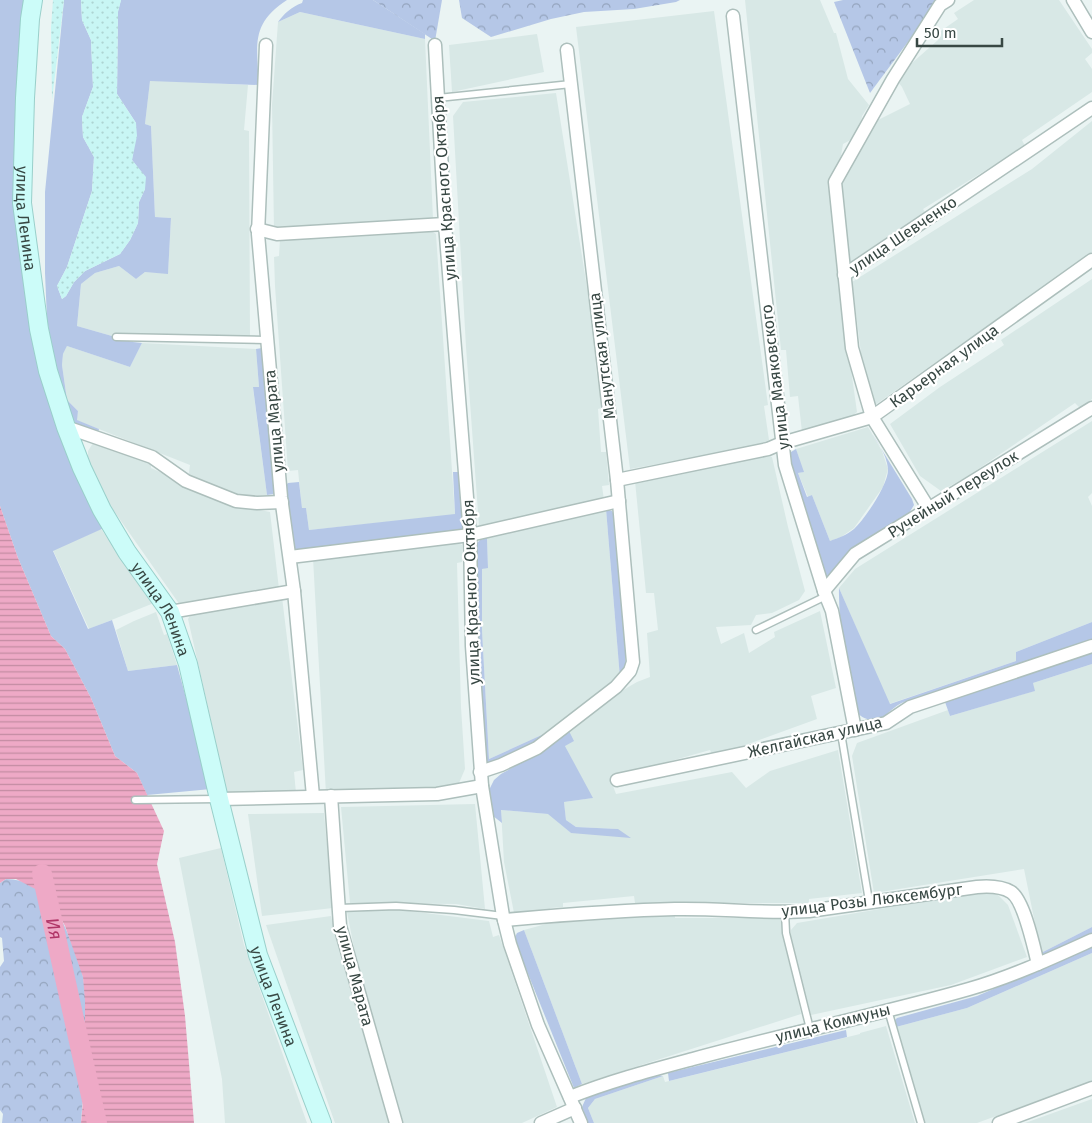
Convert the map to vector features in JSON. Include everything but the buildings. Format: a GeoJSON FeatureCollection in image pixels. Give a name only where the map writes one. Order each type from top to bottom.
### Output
{"type":"FeatureCollection","features":[{"type":"Feature","properties":{"kind":"main road","name":"улица Ленина"},"geometry":{"type":"LineString","coordinates":[[33,0],[30,18],[25,98],[22,203],[39,329],[48,371],[66,427],[82,468],[102,510],[127,552],[170,612],[188,664],[258,955],[322,1123]]}},
{"type":"Feature","properties":{"kind":"street","name":"улица Шевченко"},"geometry":{"type":"LineString","coordinates":[[948,0],[940,5],[893,79],[835,182],[844,275],[1092,108]]}},
{"type":"Feature","properties":{"kind":"street"},"geometry":{"type":"LineString","coordinates":[[1073,0],[1092,32]]}},
{"type":"Feature","properties":{"kind":"street","name":"улица Маяковского"},"geometry":{"type":"LineString","coordinates":[[733,16],[782,444],[786,465],[825,594],[832,611],[855,730]]}},
{"type":"Feature","properties":{"kind":"street","name":"улица Марата"},"geometry":{"type":"LineString","coordinates":[[266,45],[257,229],[282,502],[294,591],[313,796]]}},
{"type":"Feature","properties":{"kind":"street","name":"улица Красного Октября"},"geometry":{"type":"LineString","coordinates":[[435,45],[445,224],[470,534],[472,646],[480,772],[504,918],[516,962],[538,1025],[581,1123]]}},
{"type":"Feature","properties":{"kind":"street","name":"Манутская улица"},"geometry":{"type":"LineString","coordinates":[[480,772],[502,765],[536,748],[616,687],[630,671],[633,662],[617,480],[567,50]]}},
{"type":"Feature","properties":{"kind":"street"},"geometry":{"type":"LineString","coordinates":[[257,229],[277,234],[445,224]]}},
{"type":"Feature","properties":{"kind":"street","name":"Карьерная улица"},"geometry":{"type":"LineString","coordinates":[[617,480],[768,449],[872,417],[1092,260]]}},
{"type":"Feature","properties":{"kind":"street"},"geometry":{"type":"LineString","coordinates":[[844,275],[852,348],[872,417],[929,509]]}},
{"type":"Feature","properties":{"kind":"street","name":"Ручейный переулок"},"geometry":{"type":"LineString","coordinates":[[825,594],[855,554],[1092,408]]}},
{"type":"Feature","properties":{"kind":"street"},"geometry":{"type":"LineString","coordinates":[[66,427],[152,458],[186,481],[236,501],[282,502]]}},
{"type":"Feature","properties":{"kind":"street"},"geometry":{"type":"LineString","coordinates":[[290,557],[470,534],[619,501]]}},
{"type":"Feature","properties":{"kind":"street"},"geometry":{"type":"LineString","coordinates":[[170,612],[294,591]]}},
{"type":"Feature","properties":{"kind":"street","name":"Желгайская улица"},"geometry":{"type":"LineString","coordinates":[[617,780],[886,723],[910,707],[1092,646]]}},
{"type":"Feature","properties":{"kind":"street"},"geometry":{"type":"LineString","coordinates":[[219,799],[437,794],[482,786]]}},
{"type":"Feature","properties":{"kind":"street","name":"улица Марата"},"geometry":{"type":"LineString","coordinates":[[331,796],[340,926],[396,1123]]}},
{"type":"Feature","properties":{"kind":"street","name":"улица Розы Люксембург"},"geometry":{"type":"LineString","coordinates":[[504,918],[677,909],[785,912],[992,886],[1011,892],[1021,904],[1038,964]]}},
{"type":"Feature","properties":{"kind":"street","name":"улица Коммуны"},"geometry":{"type":"LineString","coordinates":[[541,1123],[593,1088],[666,1066],[970,989],[1038,964],[1092,940]]}},
{"type":"Feature","properties":{"kind":"street"},"geometry":{"type":"LineString","coordinates":[[999,1123],[1092,1088]]}},
{"type":"Feature","properties":{"kind":"lane"},"geometry":{"type":"LineString","coordinates":[[438,98],[571,84]]}},
{"type":"Feature","properties":{"kind":"lane"},"geometry":{"type":"LineString","coordinates":[[116,337],[267,340]]}},
{"type":"Feature","properties":{"kind":"lane"},"geometry":{"type":"LineString","coordinates":[[756,630],[825,594]]}},
{"type":"Feature","properties":{"kind":"lane"},"geometry":{"type":"LineString","coordinates":[[841,733],[869,901]]}},
{"type":"Feature","properties":{"kind":"lane"},"geometry":{"type":"LineString","coordinates":[[135,800],[219,799]]}},
{"type":"Feature","properties":{"kind":"lane"},"geometry":{"type":"LineString","coordinates":[[339,908],[396,906],[454,910],[504,918]]}},
{"type":"Feature","properties":{"kind":"lane"},"geometry":{"type":"LineString","coordinates":[[785,912],[786,933],[810,1029]]}},
{"type":"Feature","properties":{"kind":"lane"},"geometry":{"type":"LineString","coordinates":[[888,1010],[921,1123]]}},
{"type":"Feature","properties":{"kind":"shaded area"},"geometry":{"type":"Polygon","coordinates":[[[745,0],[820,0],[834,33],[836,33],[848,79],[869,105],[862,116],[860,129],[856,137],[843,144],[839,167],[841,284],[839,284],[857,412],[848,420],[802,432],[798,396],[790,397],[786,350],[781,350],[745,0]]]}},
{"type":"Feature","properties":{"kind":"shaded area"},"geometry":{"type":"Polygon","coordinates":[[[974,0],[1059,0],[1092,49],[1092,53],[1085,59],[1092,69],[1092,92],[1022,140],[1025,146],[923,209],[925,212],[847,264],[840,184],[876,121],[910,104],[902,87],[895,78],[938,40],[935,35],[958,19],[954,13],[974,0]]]}},
{"type":"Feature","properties":{"kind":"shaded area"},"geometry":{"type":"Polygon","coordinates":[[[714,11],[768,405],[764,406],[769,440],[757,446],[630,469],[576,27],[714,11]]]}},
{"type":"Feature","properties":{"kind":"shaded area"},"geometry":{"type":"Polygon","coordinates":[[[300,12],[425,39],[433,219],[274,230],[272,105],[278,22],[300,12]]]}},
{"type":"Feature","properties":{"kind":"shaded area"},"geometry":{"type":"Polygon","coordinates":[[[537,34],[544,72],[452,92],[449,45],[537,34]]]}},
{"type":"Feature","properties":{"kind":"shaded area"},"geometry":{"type":"Polygon","coordinates":[[[150,80],[248,85],[244,130],[249,131],[250,339],[133,335],[133,342],[77,326],[81,284],[95,273],[119,266],[136,279],[145,272],[168,273],[171,218],[155,217],[151,126],[145,124],[150,80]]]}},
{"type":"Feature","properties":{"kind":"shaded area"},"geometry":{"type":"Polygon","coordinates":[[[556,93],[592,319],[596,369],[602,408],[598,409],[601,452],[606,452],[609,485],[602,486],[604,500],[479,526],[466,347],[453,116],[463,102],[556,93]]]}},
{"type":"Feature","properties":{"kind":"shaded area"},"geometry":{"type":"Polygon","coordinates":[[[1092,121],[1092,252],[1046,289],[1043,287],[974,341],[970,338],[875,405],[864,377],[852,282],[1032,169],[1092,121]]]}},
{"type":"Feature","properties":{"kind":"shaded area"},"geometry":{"type":"Polygon","coordinates":[[[428,229],[436,234],[455,515],[309,530],[306,508],[302,509],[298,470],[288,471],[274,257],[279,256],[280,239],[321,239],[385,235],[428,229]]]}},
{"type":"Feature","properties":{"kind":"shaded area"},"geometry":{"type":"Polygon","coordinates":[[[1092,279],[1092,399],[1080,408],[1075,403],[968,476],[941,491],[920,476],[890,424],[940,387],[1004,345],[1001,340],[1092,279]]]}},
{"type":"Feature","properties":{"kind":"shaded area"},"geometry":{"type":"Polygon","coordinates":[[[142,343],[256,349],[259,387],[253,388],[267,495],[239,498],[188,479],[190,465],[76,420],[78,411],[67,400],[62,365],[63,354],[67,346],[130,367],[142,343]]]}},
{"type":"Feature","properties":{"kind":"shaded area"},"geometry":{"type":"Polygon","coordinates":[[[1092,421],[1092,493],[1088,497],[1092,506],[1092,622],[1016,652],[1016,661],[889,704],[839,588],[855,569],[1092,421]]]}},
{"type":"Feature","properties":{"kind":"shaded area"},"geometry":{"type":"Polygon","coordinates":[[[868,427],[882,451],[888,469],[883,487],[854,528],[841,537],[830,541],[812,495],[808,497],[798,473],[803,472],[796,449],[868,427]]]}},
{"type":"Feature","properties":{"kind":"shaded area"},"geometry":{"type":"Polygon","coordinates":[[[93,443],[151,463],[151,468],[232,504],[270,512],[279,589],[180,605],[102,494],[88,457],[88,451],[93,443]]]}},
{"type":"Feature","properties":{"kind":"shaded area"},"geometry":{"type":"Polygon","coordinates":[[[766,455],[772,457],[805,591],[799,600],[772,613],[756,615],[751,625],[716,627],[721,644],[744,633],[749,653],[775,637],[774,632],[820,611],[836,688],[811,696],[817,719],[713,757],[710,750],[610,778],[616,794],[732,772],[746,788],[770,771],[838,750],[862,893],[809,899],[809,903],[635,903],[634,896],[563,903],[563,907],[550,908],[551,912],[515,918],[504,862],[501,810],[549,814],[571,833],[618,829],[576,827],[566,820],[564,802],[592,798],[565,746],[569,731],[606,700],[637,682],[650,677],[647,633],[658,630],[654,593],[646,593],[635,481],[766,455]]]}},
{"type":"Feature","properties":{"kind":"shaded area"},"geometry":{"type":"Polygon","coordinates":[[[0,506],[18,558],[51,636],[65,649],[91,698],[115,756],[137,773],[164,831],[157,864],[175,942],[185,1016],[194,1123],[81,1123],[85,1079],[85,1001],[83,977],[65,926],[57,911],[41,892],[16,879],[6,879],[0,883],[0,506]]]}},
{"type":"Feature","properties":{"kind":"shaded area"},"geometry":{"type":"Polygon","coordinates":[[[606,509],[620,678],[546,733],[489,759],[482,630],[482,569],[488,567],[487,538],[606,509]]]}},
{"type":"Feature","properties":{"kind":"shaded area"},"geometry":{"type":"Polygon","coordinates":[[[101,529],[154,603],[89,629],[53,550],[101,529]]]}},
{"type":"Feature","properties":{"kind":"shaded area"},"geometry":{"type":"Polygon","coordinates":[[[456,542],[462,545],[462,562],[457,563],[461,707],[465,769],[459,783],[442,793],[326,794],[313,558],[456,542]]]}},
{"type":"Feature","properties":{"kind":"shaded area"},"geometry":{"type":"Polygon","coordinates":[[[282,597],[303,770],[294,772],[296,793],[229,801],[188,619],[191,614],[282,597]]]}},
{"type":"Feature","properties":{"kind":"shaded area"},"geometry":{"type":"Polygon","coordinates":[[[156,612],[164,635],[167,634],[177,665],[128,671],[116,630],[156,612]]]}},
{"type":"Feature","properties":{"kind":"shaded area"},"geometry":{"type":"Polygon","coordinates":[[[1092,664],[1092,927],[1041,953],[1024,869],[874,893],[852,756],[857,743],[948,710],[950,716],[1034,691],[1033,683],[1092,664]]]}},
{"type":"Feature","properties":{"kind":"shaded area"},"geometry":{"type":"Polygon","coordinates":[[[475,804],[485,909],[456,904],[350,903],[341,807],[475,804]]]}},
{"type":"Feature","properties":{"kind":"shaded area"},"geometry":{"type":"Polygon","coordinates":[[[324,813],[333,908],[262,916],[248,814],[324,813]]]}},
{"type":"Feature","properties":{"kind":"shaded area"},"geometry":{"type":"Polygon","coordinates":[[[221,848],[244,945],[307,1123],[225,1123],[222,1079],[179,858],[221,848]]]}},
{"type":"Feature","properties":{"kind":"shaded area"},"geometry":{"type":"Polygon","coordinates":[[[996,893],[1008,905],[1027,957],[951,985],[811,1015],[790,938],[791,930],[797,923],[963,895],[996,893]]]}},
{"type":"Feature","properties":{"kind":"shaded area"},"geometry":{"type":"Polygon","coordinates":[[[393,909],[489,921],[493,937],[499,935],[557,1107],[522,1123],[403,1123],[356,958],[347,912],[393,909]]]}},
{"type":"Feature","properties":{"kind":"shaded area"},"geometry":{"type":"Polygon","coordinates":[[[675,913],[675,918],[782,918],[801,1014],[582,1084],[524,930],[546,924],[675,913]]]}},
{"type":"Feature","properties":{"kind":"shaded area"},"geometry":{"type":"Polygon","coordinates":[[[331,916],[389,1123],[335,1123],[266,925],[331,916]]]}},
{"type":"Feature","properties":{"kind":"shaded area"},"geometry":{"type":"Polygon","coordinates":[[[1092,953],[1092,1081],[977,1123],[924,1123],[896,1027],[967,1008],[1092,953]]]}},
{"type":"Feature","properties":{"kind":"shaded area"},"geometry":{"type":"Polygon","coordinates":[[[886,1026],[915,1123],[594,1123],[588,1108],[595,1099],[663,1076],[665,1082],[886,1026]]]}},
{"type":"Feature","properties":{"kind":"shaded area"},"geometry":{"type":"Polygon","coordinates":[[[1092,1099],[1092,1123],[1025,1123],[1092,1099]]]}},
{"type":"Feature","properties":{"kind":"green space"},"geometry":{"type":"Polygon","coordinates":[[[0,0],[34,0],[27,282],[104,528],[53,551],[88,629],[112,620],[128,671],[177,665],[211,789],[147,795],[137,773],[115,756],[91,698],[65,649],[51,636],[18,558],[0,506],[0,0]]]}},
{"type":"Feature","properties":{"kind":"green space"},"geometry":{"type":"Polygon","coordinates":[[[64,0],[81,0],[82,20],[91,40],[93,87],[82,117],[83,137],[94,157],[92,191],[67,267],[57,286],[62,299],[66,296],[74,282],[85,271],[120,254],[130,240],[138,223],[139,202],[145,189],[138,168],[132,160],[136,123],[117,94],[118,11],[121,0],[287,0],[275,9],[261,27],[257,47],[259,85],[150,81],[145,124],[151,126],[155,217],[171,218],[168,274],[145,272],[136,279],[119,266],[95,273],[81,284],[77,326],[142,343],[130,367],[67,346],[63,354],[62,365],[67,400],[78,411],[77,420],[99,429],[98,433],[77,425],[69,415],[57,376],[47,319],[45,192],[64,0]]]}},
{"type":"Feature","properties":{"kind":"green space"},"geometry":{"type":"Polygon","coordinates":[[[303,0],[373,0],[425,34],[425,39],[300,12],[278,22],[288,11],[302,3],[303,0]]]}},
{"type":"Feature","properties":{"kind":"green space"},"geometry":{"type":"Polygon","coordinates":[[[373,0],[442,0],[435,41],[373,0]]]}},
{"type":"Feature","properties":{"kind":"green space"},"geometry":{"type":"Polygon","coordinates":[[[459,0],[680,0],[634,9],[584,12],[551,19],[491,37],[462,18],[459,0]]]}},
{"type":"Feature","properties":{"kind":"green space"},"geometry":{"type":"Polygon","coordinates":[[[843,0],[939,0],[870,93],[834,2],[843,0]]]}},
{"type":"Feature","properties":{"kind":"green space"},"geometry":{"type":"Polygon","coordinates":[[[262,348],[274,494],[267,495],[253,387],[259,387],[256,349],[262,348]]]}},
{"type":"Feature","properties":{"kind":"green space"},"geometry":{"type":"Polygon","coordinates":[[[881,448],[914,505],[908,515],[825,578],[791,464],[791,452],[796,449],[804,472],[798,473],[807,497],[812,495],[830,541],[854,529],[881,492],[888,469],[881,448]]]}},
{"type":"Feature","properties":{"kind":"green space"},"geometry":{"type":"Polygon","coordinates":[[[453,472],[459,472],[463,528],[460,532],[294,551],[285,486],[288,483],[299,482],[302,508],[306,508],[309,530],[455,514],[453,472]]]}},
{"type":"Feature","properties":{"kind":"green space"},"geometry":{"type":"Polygon","coordinates":[[[606,509],[612,511],[617,520],[626,667],[620,678],[606,509]]]}},
{"type":"Feature","properties":{"kind":"green space"},"geometry":{"type":"Polygon","coordinates":[[[487,538],[488,568],[482,569],[482,630],[489,759],[546,733],[527,748],[491,763],[485,761],[477,688],[476,544],[480,540],[487,538]]]}},
{"type":"Feature","properties":{"kind":"green space"},"geometry":{"type":"Polygon","coordinates":[[[839,588],[890,704],[1016,661],[1016,652],[1092,622],[1092,641],[904,702],[878,720],[866,719],[858,714],[848,667],[840,620],[839,588]]]}},
{"type":"Feature","properties":{"kind":"green space"},"geometry":{"type":"Polygon","coordinates":[[[1092,653],[1092,664],[1033,683],[1035,691],[950,716],[945,702],[1092,653]]]}},
{"type":"Feature","properties":{"kind":"green space"},"geometry":{"type":"Polygon","coordinates":[[[569,731],[574,741],[565,746],[593,798],[564,802],[566,820],[576,827],[618,829],[631,838],[571,833],[548,814],[501,810],[502,823],[488,812],[487,794],[494,780],[501,774],[542,751],[569,731]]]}},
{"type":"Feature","properties":{"kind":"green space"},"geometry":{"type":"Polygon","coordinates":[[[6,879],[20,881],[32,886],[51,904],[65,927],[82,970],[85,1006],[81,1123],[2,1123],[3,1114],[0,1110],[0,967],[4,961],[2,938],[0,937],[0,883],[6,879]]]}},
{"type":"Feature","properties":{"kind":"green space"},"geometry":{"type":"Polygon","coordinates":[[[1092,927],[1092,934],[1043,956],[1041,953],[1092,927]]]}},
{"type":"Feature","properties":{"kind":"green space"},"geometry":{"type":"Polygon","coordinates":[[[524,930],[582,1084],[574,1088],[514,939],[517,933],[524,930]]]}},
{"type":"Feature","properties":{"kind":"green space"},"geometry":{"type":"Polygon","coordinates":[[[1092,947],[1092,953],[967,1008],[896,1027],[895,1020],[897,1018],[977,996],[1092,947]]]}},
{"type":"Feature","properties":{"kind":"green space"},"geometry":{"type":"Polygon","coordinates":[[[846,1030],[847,1037],[669,1081],[668,1073],[846,1030]]]}},
{"type":"Feature","properties":{"kind":"green space"},"geometry":{"type":"Polygon","coordinates":[[[658,1075],[663,1076],[595,1099],[588,1108],[594,1123],[588,1123],[582,1107],[586,1098],[658,1075]]]}},
{"type":"Feature","properties":{"kind":"sand"},"geometry":{"type":"Polygon","coordinates":[[[53,0],[64,0],[52,100],[51,28],[53,0]]]}},
{"type":"Feature","properties":{"kind":"sand"},"geometry":{"type":"Polygon","coordinates":[[[81,0],[121,0],[118,12],[117,94],[136,123],[137,136],[132,160],[146,177],[145,189],[139,202],[138,223],[130,240],[120,254],[85,271],[74,282],[66,296],[62,299],[57,286],[67,267],[92,191],[94,157],[83,137],[82,117],[93,87],[91,40],[82,20],[81,0]]]}},
{"type":"Feature","properties":{"kind":"waterway","name":"Ия"},"geometry":{"type":"LineString","coordinates":[[42,874],[97,1123]]}}]}
